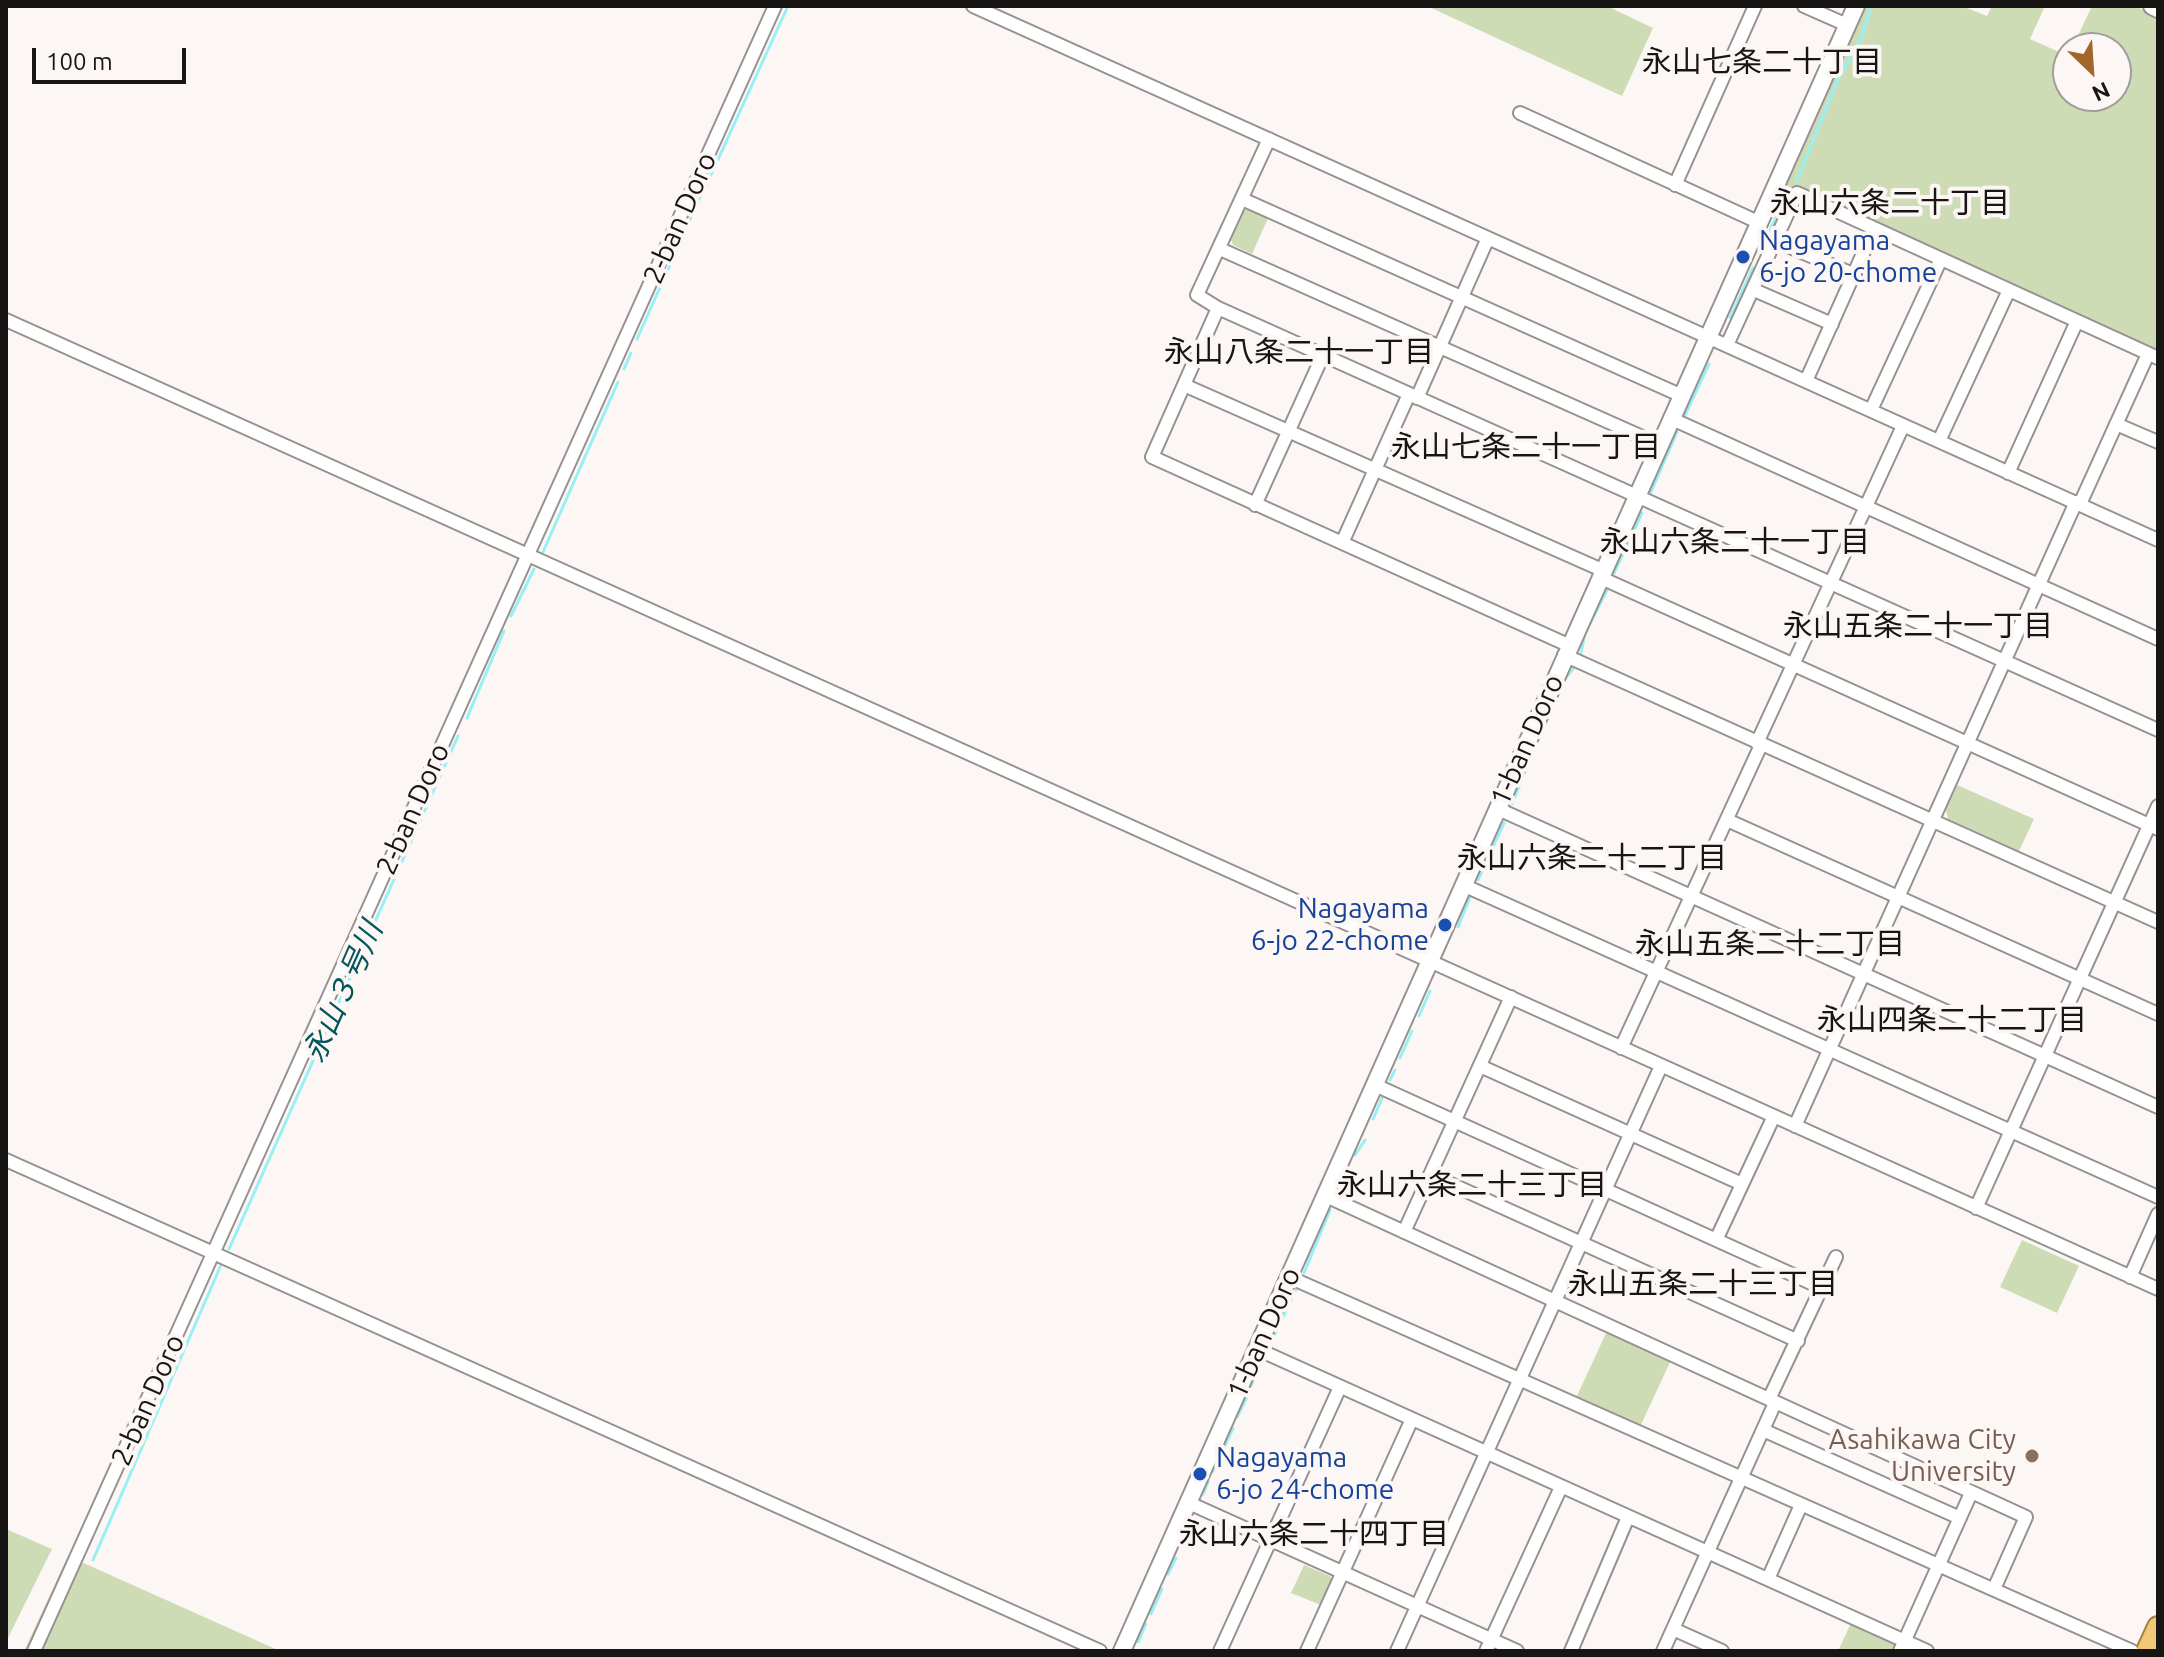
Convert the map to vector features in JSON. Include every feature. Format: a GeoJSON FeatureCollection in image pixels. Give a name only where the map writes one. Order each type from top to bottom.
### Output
{"type":"FeatureCollection","features":[{"type":"Feature","properties":{"kind":"highway"},"geometry":{"type":"LineString","coordinates":[[2147,1651],[2157,1630]]}},
{"type":"Feature","properties":{"kind":"street","name":"2-ban Doro"},"geometry":{"type":"LineString","coordinates":[[34,1651],[775,6]]}},
{"type":"Feature","properties":{"kind":"street"},"geometry":{"type":"LineString","coordinates":[[973,6],[2158,540]]}},
{"type":"Feature","properties":{"kind":"street"},"geometry":{"type":"LineString","coordinates":[[1675,185],[1755,6]]}},
{"type":"Feature","properties":{"kind":"street"},"geometry":{"type":"LineString","coordinates":[[1804,6],[1847,25]]}},
{"type":"Feature","properties":{"kind":"street","name":"1-ban Doro"},"geometry":{"type":"LineString","coordinates":[[1122,1651],[1600,573],[1856,6]]}},
{"type":"Feature","properties":{"kind":"street"},"geometry":{"type":"LineString","coordinates":[[2152,6],[2158,9]]}},
{"type":"Feature","properties":{"kind":"street"},"geometry":{"type":"LineString","coordinates":[[1520,113],[1758,222]]}},
{"type":"Feature","properties":{"kind":"street"},"geometry":{"type":"LineString","coordinates":[[1269,139],[1197,295],[1218,308],[2158,730]]}},
{"type":"Feature","properties":{"kind":"street"},"geometry":{"type":"LineString","coordinates":[[1727,345],[1797,193],[2153,356],[2116,424],[2039,585],[1795,1126]]}},
{"type":"Feature","properties":{"kind":"street"},"geometry":{"type":"LineString","coordinates":[[1242,199],[1680,395]]}},
{"type":"Feature","properties":{"kind":"street"},"geometry":{"type":"LineString","coordinates":[[1806,381],[1874,229]]}},
{"type":"Feature","properties":{"kind":"street"},"geometry":{"type":"LineString","coordinates":[[1342,543],[1375,470],[1440,347],[1488,238]]}},
{"type":"Feature","properties":{"kind":"street"},"geometry":{"type":"LineString","coordinates":[[1776,241],[1855,275]]}},
{"type":"Feature","properties":{"kind":"street"},"geometry":{"type":"LineString","coordinates":[[1220,249],[1658,444]]}},
{"type":"Feature","properties":{"kind":"street"},"geometry":{"type":"LineString","coordinates":[[1871,410],[1941,259]]}},
{"type":"Feature","properties":{"kind":"street"},"geometry":{"type":"LineString","coordinates":[[1754,290],[1832,324]]}},
{"type":"Feature","properties":{"kind":"street"},"geometry":{"type":"LineString","coordinates":[[1939,441],[2009,290]]}},
{"type":"Feature","properties":{"kind":"street"},"geometry":{"type":"LineString","coordinates":[[1218,308],[1152,457],[1342,543],[1759,744],[2158,922]]}},
{"type":"Feature","properties":{"kind":"street"},"geometry":{"type":"LineString","coordinates":[[6,320],[2158,1289]]}},
{"type":"Feature","properties":{"kind":"street"},"geometry":{"type":"LineString","coordinates":[[2008,473],[2077,321]]}},
{"type":"Feature","properties":{"kind":"street"},"geometry":{"type":"LineString","coordinates":[[1255,505],[1323,355]]}},
{"type":"Feature","properties":{"kind":"street"},"geometry":{"type":"LineString","coordinates":[[1184,385],[2154,827]]}},
{"type":"Feature","properties":{"kind":"street"},"geometry":{"type":"LineString","coordinates":[[1670,418],[2158,639]]}},
{"type":"Feature","properties":{"kind":"street"},"geometry":{"type":"LineString","coordinates":[[2116,424],[2158,442]]}},
{"type":"Feature","properties":{"kind":"street"},"geometry":{"type":"LineString","coordinates":[[1621,1048],[1903,426]]}},
{"type":"Feature","properties":{"kind":"street"},"geometry":{"type":"LineString","coordinates":[[1976,1208],[2115,903],[2154,827],[2158,806]]}},
{"type":"Feature","properties":{"kind":"street"},"geometry":{"type":"LineString","coordinates":[[1496,808],[2158,1107]]}},
{"type":"Feature","properties":{"kind":"street"},"geometry":{"type":"LineString","coordinates":[[1727,820],[2158,1014]]}},
{"type":"Feature","properties":{"kind":"street"},"geometry":{"type":"LineString","coordinates":[[1463,885],[2158,1197]]}},
{"type":"Feature","properties":{"kind":"street"},"geometry":{"type":"LineString","coordinates":[[1404,1232],[1511,997]]}},
{"type":"Feature","properties":{"kind":"street"},"geometry":{"type":"LineString","coordinates":[[1480,1066],[1742,1184]]}},
{"type":"Feature","properties":{"kind":"street"},"geometry":{"type":"LineString","coordinates":[[1397,1651],[1661,1066]]}},
{"type":"Feature","properties":{"kind":"street"},"geometry":{"type":"LineString","coordinates":[[1375,1085],[1822,1288]]}},
{"type":"Feature","properties":{"kind":"street"},"geometry":{"type":"LineString","coordinates":[[1717,1238],[1774,1116]]}},
{"type":"Feature","properties":{"kind":"street"},"geometry":{"type":"LineString","coordinates":[[6,1160],[1100,1651]]}},
{"type":"Feature","properties":{"kind":"street"},"geometry":{"type":"LineString","coordinates":[[1431,1175],[1798,1341]]}},
{"type":"Feature","properties":{"kind":"street"},"geometry":{"type":"LineString","coordinates":[[1326,1196],[2026,1517],[1994,1589]]}},
{"type":"Feature","properties":{"kind":"street"},"geometry":{"type":"LineString","coordinates":[[2130,1277],[2158,1214]]}},
{"type":"Feature","properties":{"kind":"street"},"geometry":{"type":"LineString","coordinates":[[1663,1651],[1763,1430],[1772,1400],[1836,1257]]}},
{"type":"Feature","properties":{"kind":"street"},"geometry":{"type":"LineString","coordinates":[[1289,1277],[2132,1651]]}},
{"type":"Feature","properties":{"kind":"street"},"geometry":{"type":"LineString","coordinates":[[1257,1349],[1768,1579],[1902,1646],[1927,1651]]}},
{"type":"Feature","properties":{"kind":"street"},"geometry":{"type":"LineString","coordinates":[[1220,1651],[1340,1387]]}},
{"type":"Feature","properties":{"kind":"street"},"geometry":{"type":"LineString","coordinates":[[1307,1651],[1412,1419]]}},
{"type":"Feature","properties":{"kind":"street"},"geometry":{"type":"LineString","coordinates":[[1763,1430],[1960,1518]]}},
{"type":"Feature","properties":{"kind":"street"},"geometry":{"type":"LineString","coordinates":[[1488,1645],[1561,1487]]}},
{"type":"Feature","properties":{"kind":"street"},"geometry":{"type":"LineString","coordinates":[[1902,1646],[1971,1493]]}},
{"type":"Feature","properties":{"kind":"street"},"geometry":{"type":"LineString","coordinates":[[1189,1503],[1417,1606],[1488,1645],[1517,1651]]}},
{"type":"Feature","properties":{"kind":"street"},"geometry":{"type":"LineString","coordinates":[[1768,1579],[1801,1505]]}},
{"type":"Feature","properties":{"kind":"street"},"geometry":{"type":"LineString","coordinates":[[1571,1651],[1628,1517]]}},
{"type":"Feature","properties":{"kind":"street"},"geometry":{"type":"LineString","coordinates":[[1673,1629],[1722,1651]]}},
{"type":"Feature","properties":{"kind":"green space"},"geometry":{"type":"Polygon","coordinates":[[[1427,6],[1607,6],[1653,28],[1622,96],[1427,6]]]}},
{"type":"Feature","properties":{"kind":"green space"},"geometry":{"type":"Polygon","coordinates":[[[1866,6],[1962,6],[1987,16],[1992,6],[2045,6],[2030,39],[2052,49],[2052,112],[2132,112],[2132,32],[2080,32],[2092,6],[2135,6],[2158,17],[2158,354],[1784,187],[1866,6]]]}},
{"type":"Feature","properties":{"kind":"green space"},"geometry":{"type":"Polygon","coordinates":[[[1250,208],[1269,216],[1252,254],[1233,245],[1230,237],[1243,211],[1250,208]]]}},
{"type":"Feature","properties":{"kind":"green space"},"geometry":{"type":"Polygon","coordinates":[[[1957,785],[2034,819],[2019,851],[1948,819],[1946,810],[1957,785]]]}},
{"type":"Feature","properties":{"kind":"green space"},"geometry":{"type":"Polygon","coordinates":[[[2022,1240],[2079,1266],[2057,1313],[2000,1287],[2022,1240]]]}},
{"type":"Feature","properties":{"kind":"green space"},"geometry":{"type":"Polygon","coordinates":[[[1607,1331],[1671,1360],[1640,1427],[1576,1398],[1607,1331]]]}},
{"type":"Feature","properties":{"kind":"green space"},"geometry":{"type":"Polygon","coordinates":[[[6,1529],[52,1549],[6,1642],[6,1529]]]}},
{"type":"Feature","properties":{"kind":"green space"},"geometry":{"type":"Polygon","coordinates":[[[68,1556],[280,1651],[24,1651],[68,1556]]]}},
{"type":"Feature","properties":{"kind":"green space"},"geometry":{"type":"Polygon","coordinates":[[[1304,1565],[1330,1576],[1333,1582],[1321,1605],[1291,1593],[1304,1565]]]}},
{"type":"Feature","properties":{"kind":"green space"},"geometry":{"type":"Polygon","coordinates":[[[1851,1623],[1895,1643],[1892,1651],[1838,1651],[1851,1623]]]}},
{"type":"Feature","properties":{"kind":"waterway","name":"永山３号川"},"geometry":{"type":"LineString","coordinates":[[705,188],[788,6]]}},
{"type":"Feature","properties":{"kind":"waterway"},"geometry":{"type":"LineString","coordinates":[[1796,183],[1838,79],[1861,39],[1871,6]]}},
{"type":"Feature","properties":{"kind":"waterway"},"geometry":{"type":"LineString","coordinates":[[1760,252],[1789,189]]}},
{"type":"Feature","properties":{"kind":"waterway","name":"永山３号川"},"geometry":{"type":"LineString","coordinates":[[637,339],[701,195]]}},
{"type":"Feature","properties":{"kind":"waterway"},"geometry":{"type":"LineString","coordinates":[[1730,318],[1753,268]]}},
{"type":"Feature","properties":{"kind":"waterway","name":"永山３号川"},"geometry":{"type":"LineString","coordinates":[[624,369],[631,353]]}},
{"type":"Feature","properties":{"kind":"waterway"},"geometry":{"type":"LineString","coordinates":[[1685,415],[1709,364]]}},
{"type":"Feature","properties":{"kind":"waterway","name":"永山３号川"},"geometry":{"type":"LineString","coordinates":[[543,552],[618,382]]}},
{"type":"Feature","properties":{"kind":"waterway"},"geometry":{"type":"LineString","coordinates":[[1651,492],[1677,432]]}},
{"type":"Feature","properties":{"kind":"waterway"},"geometry":{"type":"LineString","coordinates":[[1614,573],[1642,513]]}},
{"type":"Feature","properties":{"kind":"waterway","name":"永山３号川"},"geometry":{"type":"LineString","coordinates":[[511,616],[534,569]]}},
{"type":"Feature","properties":{"kind":"waterway"},"geometry":{"type":"LineString","coordinates":[[1581,653],[1585,633],[1607,590]]}},
{"type":"Feature","properties":{"kind":"waterway","name":"永山３号川"},"geometry":{"type":"LineString","coordinates":[[467,718],[504,631]]}},
{"type":"Feature","properties":{"kind":"waterway"},"geometry":{"type":"LineString","coordinates":[[1562,682],[1573,669]]}},
{"type":"Feature","properties":{"kind":"waterway"},"geometry":{"type":"LineString","coordinates":[[1512,804],[1542,730]]}},
{"type":"Feature","properties":{"kind":"waterway","name":"永山３号川"},"geometry":{"type":"LineString","coordinates":[[229,1249],[458,736]]}},
{"type":"Feature","properties":{"kind":"waterway"},"geometry":{"type":"LineString","coordinates":[[1478,880],[1504,823]]}},
{"type":"Feature","properties":{"kind":"waterway"},"geometry":{"type":"LineString","coordinates":[[1458,927],[1470,897]]}},
{"type":"Feature","properties":{"kind":"waterway"},"geometry":{"type":"LineString","coordinates":[[1419,1016],[1430,991]]}},
{"type":"Feature","properties":{"kind":"waterway"},"geometry":{"type":"LineString","coordinates":[[1400,1058],[1412,1031]]}},
{"type":"Feature","properties":{"kind":"waterway"},"geometry":{"type":"LineString","coordinates":[[1390,1080],[1395,1070]]}},
{"type":"Feature","properties":{"kind":"waterway"},"geometry":{"type":"LineString","coordinates":[[1373,1119],[1383,1096]]}},
{"type":"Feature","properties":{"kind":"waterway"},"geometry":{"type":"LineString","coordinates":[[1355,1155],[1365,1140]]}},
{"type":"Feature","properties":{"kind":"waterway"},"geometry":{"type":"LineString","coordinates":[[1339,1189],[1349,1170]]}},
{"type":"Feature","properties":{"kind":"waterway"},"geometry":{"type":"LineString","coordinates":[[1304,1273],[1330,1210]]}},
{"type":"Feature","properties":{"kind":"waterway","name":"永山３号川"},"geometry":{"type":"LineString","coordinates":[[93,1560],[221,1265]]}},
{"type":"Feature","properties":{"kind":"waterway"},"geometry":{"type":"LineString","coordinates":[[1273,1338],[1296,1289]]}},
{"type":"Feature","properties":{"kind":"waterway"},"geometry":{"type":"LineString","coordinates":[[1251,1386],[1259,1368]]}},
{"type":"Feature","properties":{"kind":"waterway"},"geometry":{"type":"LineString","coordinates":[[1237,1417],[1247,1397]]}},
{"type":"Feature","properties":{"kind":"waterway"},"geometry":{"type":"LineString","coordinates":[[1221,1454],[1233,1428]]}},
{"type":"Feature","properties":{"kind":"waterway"},"geometry":{"type":"LineString","coordinates":[[1213,1471],[1216,1464]]}},
{"type":"Feature","properties":{"kind":"waterway"},"geometry":{"type":"LineString","coordinates":[[1203,1494],[1208,1482]]}},
{"type":"Feature","properties":{"kind":"waterway"},"geometry":{"type":"LineString","coordinates":[[1181,1546],[1192,1521]]}},
{"type":"Feature","properties":{"kind":"waterway"},"geometry":{"type":"LineString","coordinates":[[1168,1574],[1176,1558]]}},
{"type":"Feature","properties":{"kind":"waterway"},"geometry":{"type":"LineString","coordinates":[[1151,1614],[1162,1589]]}},
{"type":"Feature","properties":{"kind":"waterway"},"geometry":{"type":"LineString","coordinates":[[1138,1642],[1146,1624]]}},
{"type":"Feature","properties":{"kind":"place","name":"Nagayama 6-jo 20-chome"},"geometry":{"type":"Point","coordinates":[1743,257]}},
{"type":"Feature","properties":{"kind":"place","name":"Nagayama 6-jo 22-chome"},"geometry":{"type":"Point","coordinates":[1445,925]}},
{"type":"Feature","properties":{"kind":"place","name":"Asahikawa City University"},"geometry":{"type":"Point","coordinates":[2032,1456]}},
{"type":"Feature","properties":{"kind":"place","name":"Nagayama 6-jo 24-chome"},"geometry":{"type":"Point","coordinates":[1200,1474]}},
{"type":"Feature","properties":{"kind":"district","name":"永山七条二十丁目"},"geometry":{"type":"Point","coordinates":[1762,62]}},
{"type":"Feature","properties":{"kind":"district","name":"永山六条二十丁目"},"geometry":{"type":"Point","coordinates":[1890,203]}},
{"type":"Feature","properties":{"kind":"district","name":"永山八条二十一丁目"},"geometry":{"type":"Point","coordinates":[1299,352]}},
{"type":"Feature","properties":{"kind":"district","name":"永山七条二十一丁目"},"geometry":{"type":"Point","coordinates":[1526,447]}},
{"type":"Feature","properties":{"kind":"district","name":"永山六条二十一丁目"},"geometry":{"type":"Point","coordinates":[1735,542]}},
{"type":"Feature","properties":{"kind":"district","name":"永山五条二十一丁目"},"geometry":{"type":"Point","coordinates":[1918,626]}},
{"type":"Feature","properties":{"kind":"district","name":"永山六条二十二丁目"},"geometry":{"type":"Point","coordinates":[1592,858]}},
{"type":"Feature","properties":{"kind":"district","name":"永山五条二十二丁目"},"geometry":{"type":"Point","coordinates":[1770,944]}},
{"type":"Feature","properties":{"kind":"district","name":"永山四条二十二丁目"},"geometry":{"type":"Point","coordinates":[1952,1020]}},
{"type":"Feature","properties":{"kind":"district","name":"永山六条二十三丁目"},"geometry":{"type":"Point","coordinates":[1472,1185]}},
{"type":"Feature","properties":{"kind":"district","name":"永山五条二十三丁目"},"geometry":{"type":"Point","coordinates":[1703,1284]}},
{"type":"Feature","properties":{"kind":"district","name":"永山六条二十四丁目"},"geometry":{"type":"Point","coordinates":[1314,1534]}}]}
